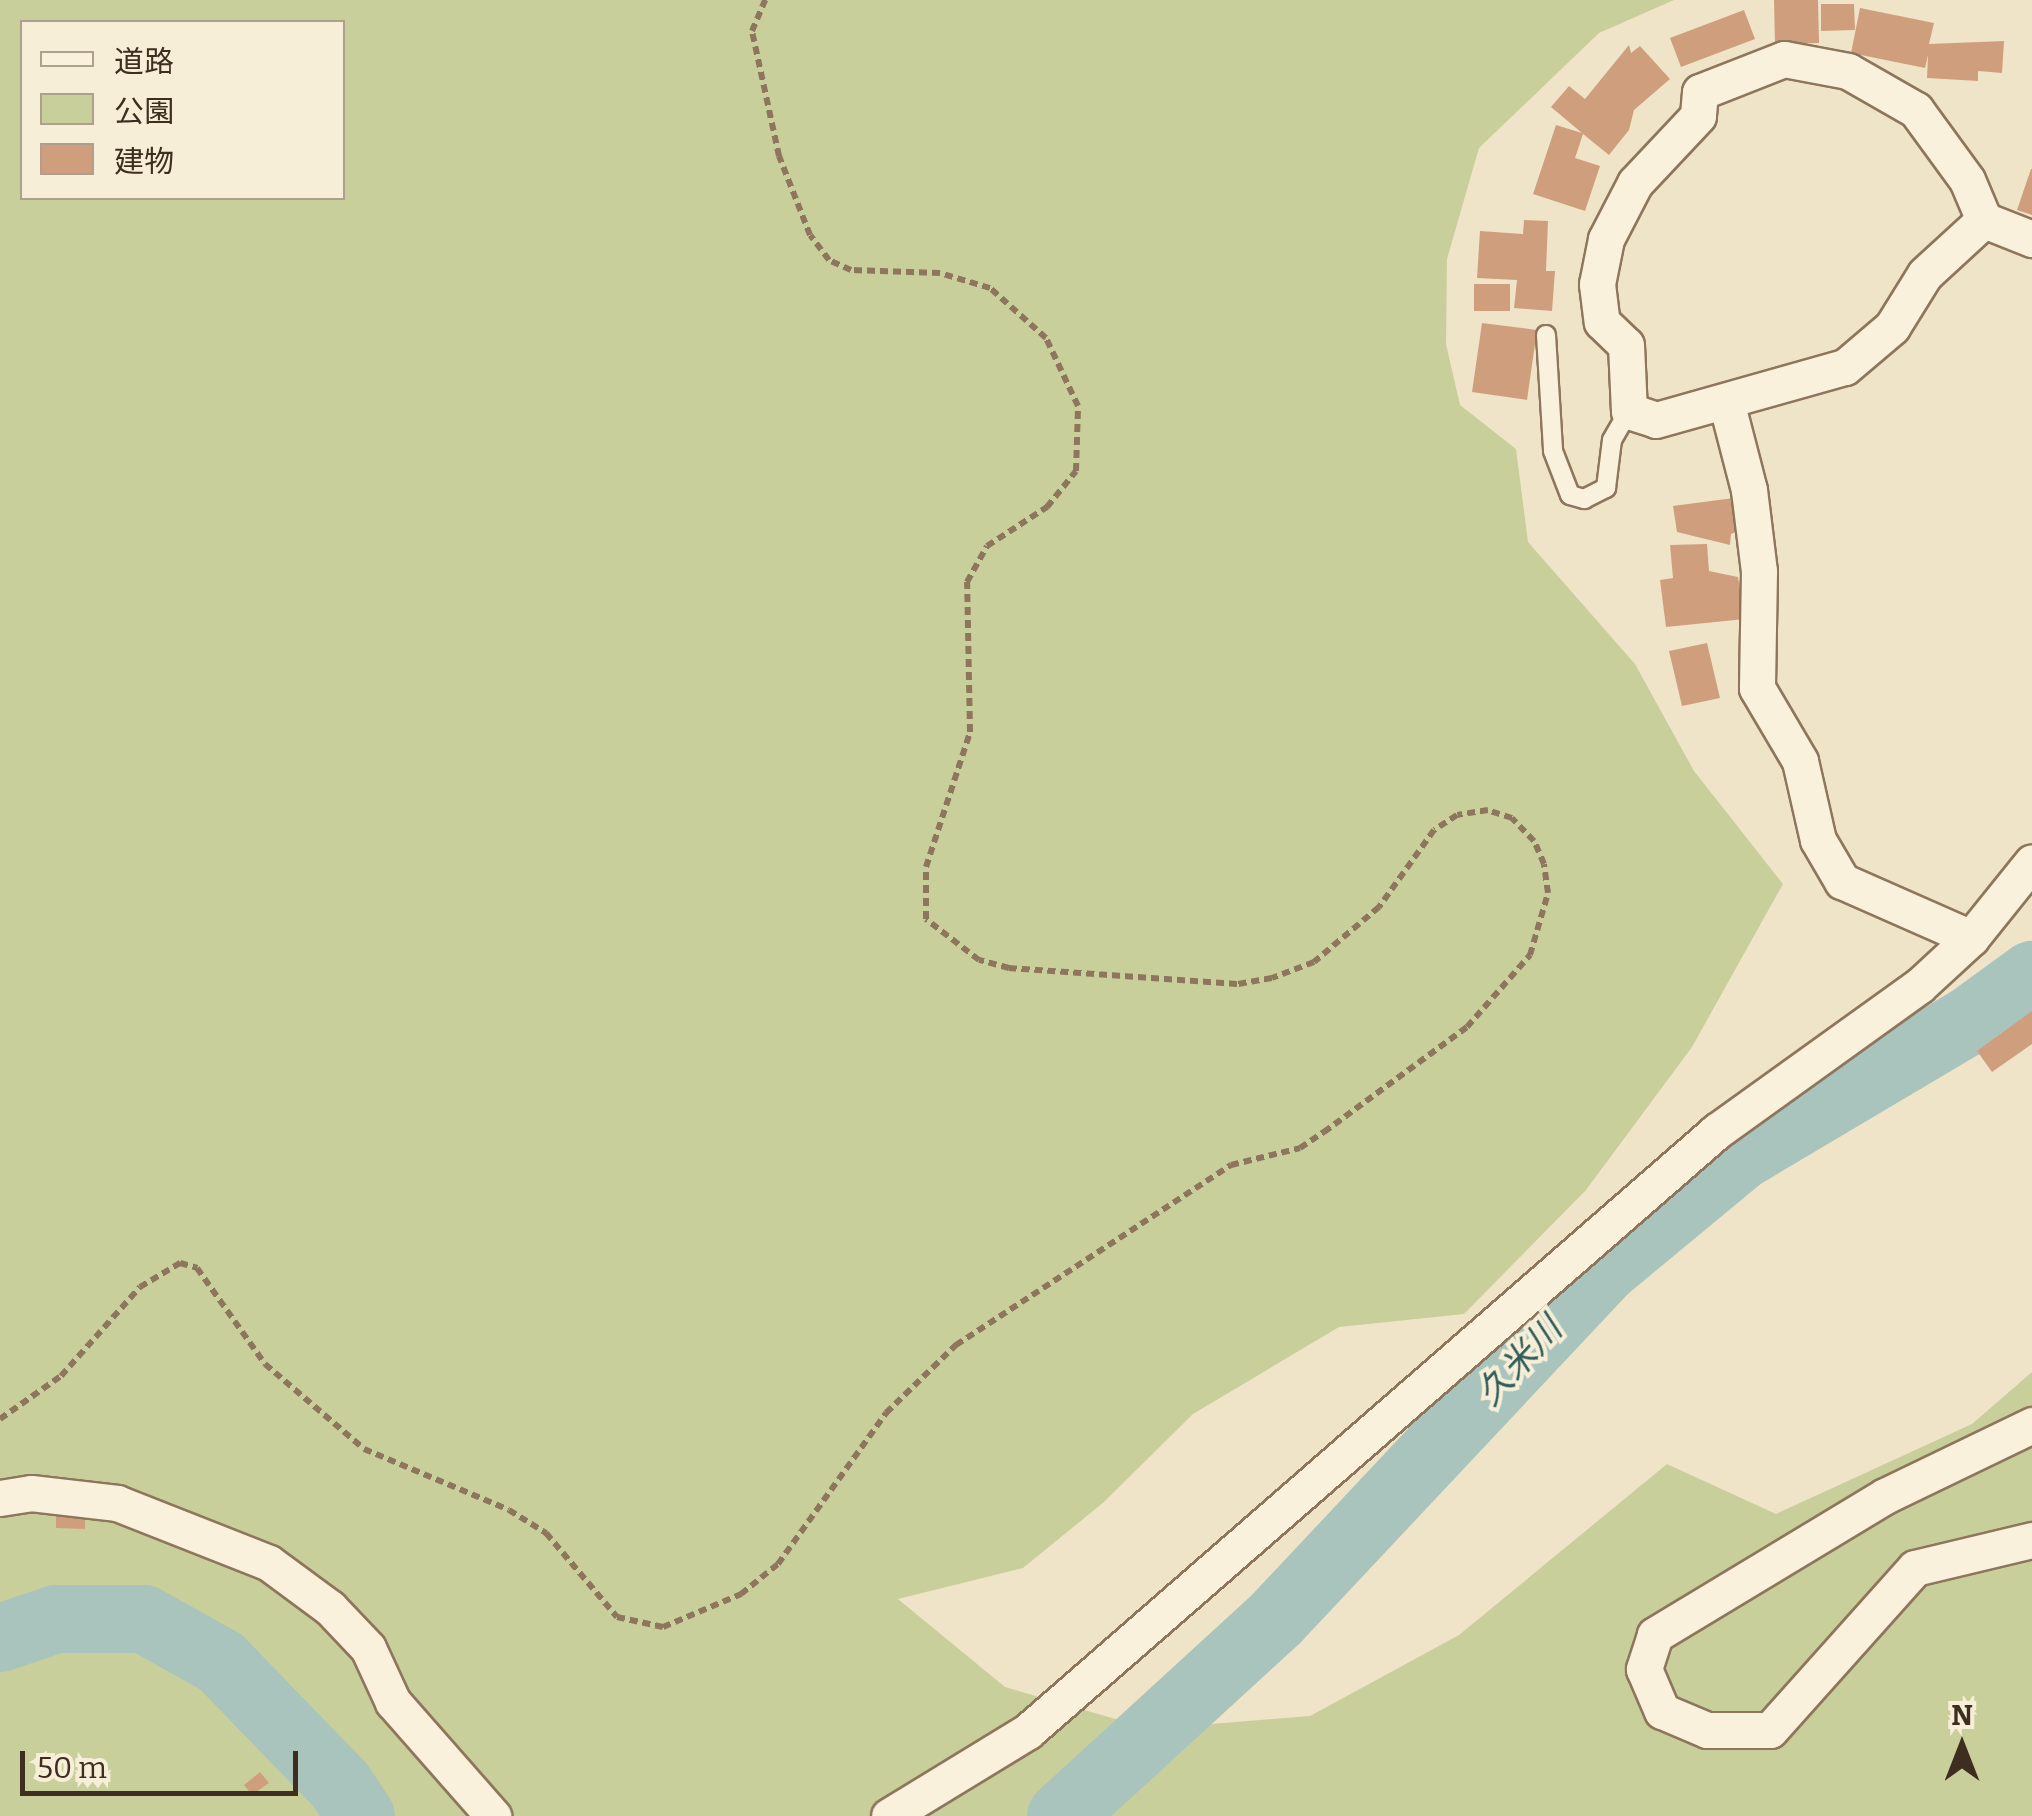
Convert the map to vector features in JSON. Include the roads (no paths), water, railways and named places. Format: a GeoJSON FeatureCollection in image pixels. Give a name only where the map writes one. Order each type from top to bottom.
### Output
{"type":"FeatureCollection","features":[{"type":"Feature","properties":{"kind":"street"},"geometry":{"type":"LineString","coordinates":[[1984,220],[1925,274],[1892,328],[1845,367],[1726,404],[1656,420],[1629,411],[1626,346],[1602,322],[1597,284],[1606,239],[1634,183],[1698,116],[1700,92],[1784,58],[1848,71],[1916,110],[1967,180],[1984,220],[2032,239]]}},
{"type":"Feature","properties":{"kind":"street"},"geometry":{"type":"LineString","coordinates":[[1726,404],[1749,490],[1759,570],[1757,688],[1800,761],[1818,840],[1842,881],[1972,938]]}},
{"type":"Feature","properties":{"kind":"street"},"geometry":{"type":"LineString","coordinates":[[890,1816],[1028,1732],[1690,1153],[1864,1029],[1972,938],[2032,862]]}},
{"type":"Feature","properties":{"kind":"street"},"geometry":{"type":"LineString","coordinates":[[2032,1425],[1885,1496],[1655,1635],[1644,1668],[1662,1711],[1707,1730],[1770,1730],[1915,1568],[2032,1540]]}},
{"type":"Feature","properties":{"kind":"street"},"geometry":{"type":"LineString","coordinates":[[0,1498],[31,1493],[116,1502],[268,1563],[330,1608],[368,1648],[392,1702],[493,1816]]}},
{"type":"Feature","properties":{"kind":"lane"},"geometry":{"type":"LineString","coordinates":[[1546,335],[1553,451],[1570,495],[1584,499],[1606,488],[1612,440],[1629,411]]}},
{"type":"Feature","properties":{"kind":"waterway","name":"久米川"},"geometry":{"type":"LineString","coordinates":[[1061,1816],[1276,1619],[1607,1267],[1741,1156],[1970,1020],[2032,975]]}},
{"type":"Feature","properties":{"kind":"waterway","name":"久米川"},"geometry":{"type":"LineString","coordinates":[[0,1638],[56,1619],[144,1619],[221,1662],[340,1785],[361,1816]]}}]}
